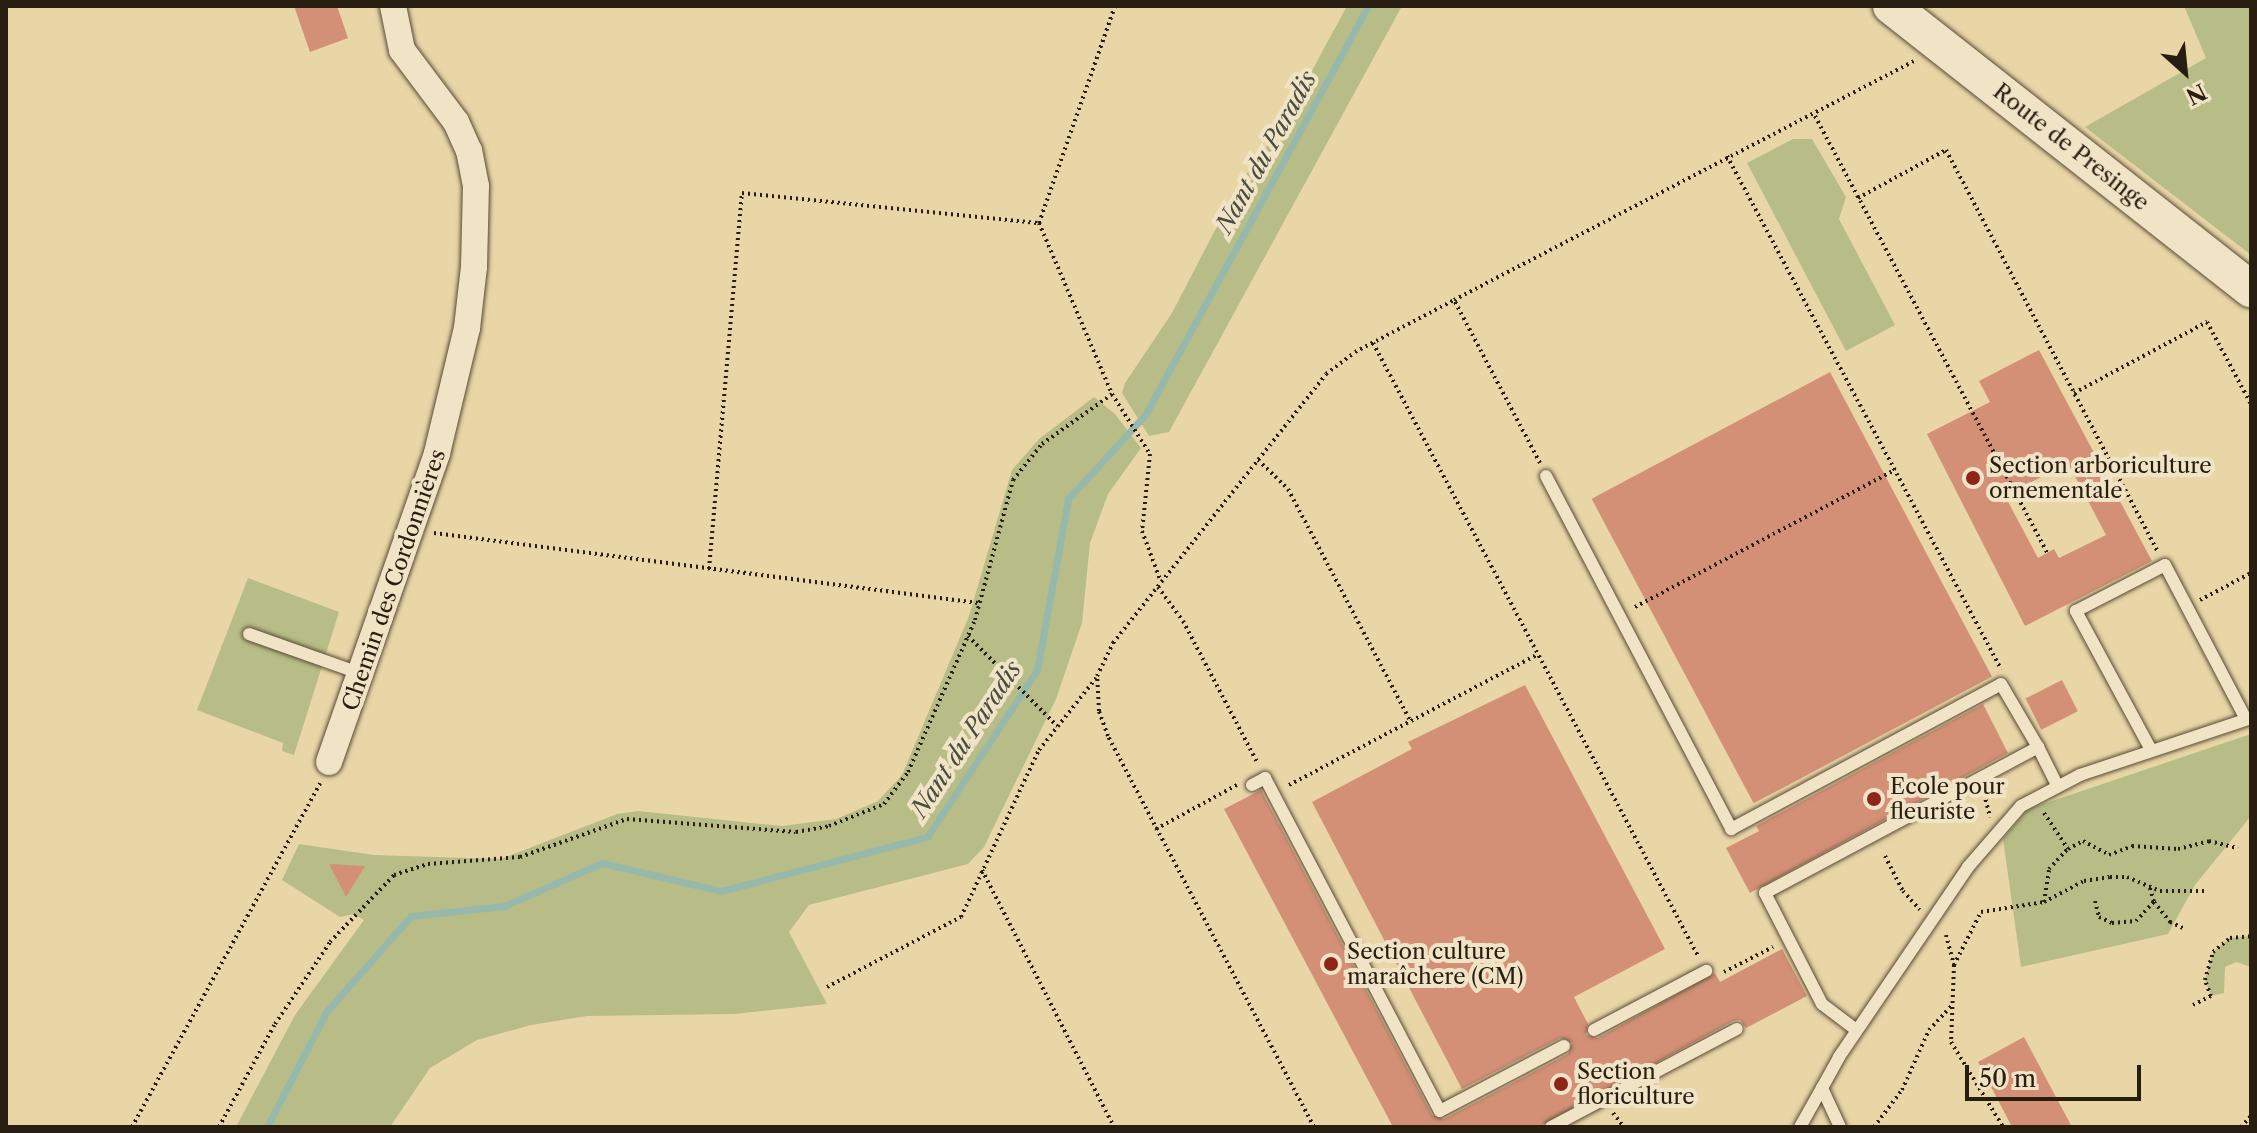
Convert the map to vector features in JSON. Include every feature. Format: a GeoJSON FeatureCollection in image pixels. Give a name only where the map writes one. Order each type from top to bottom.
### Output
{"type":"FeatureCollection","features":[{"type":"Feature","properties":{"kind":"street","name":"Chemin des Cordonnières"},"geometry":{"type":"LineString","coordinates":[[329,762],[363,675],[412,530],[454,392],[467,328],[476,186],[469,151],[456,122],[402,50],[393,6]]}},
{"type":"Feature","properties":{"kind":"street","name":"Route de Presinge"},"geometry":{"type":"LineString","coordinates":[[1891,6],[2251,289]]}},
{"type":"Feature","properties":{"kind":"lane"},"geometry":{"type":"LineString","coordinates":[[1546,476],[1731,829],[2001,684],[2057,785]]}},
{"type":"Feature","properties":{"kind":"lane"},"geometry":{"type":"LineString","coordinates":[[1800,1127],[1855,1029],[1992,835],[2021,806],[2057,785],[2150,748],[2248,719],[2165,565],[2076,611],[2150,748]]}},
{"type":"Feature","properties":{"kind":"lane"},"geometry":{"type":"LineString","coordinates":[[249,634],[363,675]]}},
{"type":"Feature","properties":{"kind":"lane"},"geometry":{"type":"LineString","coordinates":[[1855,1029],[1822,1004],[1765,893],[2038,747]]}},
{"type":"Feature","properties":{"kind":"lane"},"geometry":{"type":"LineString","coordinates":[[1252,785],[1265,778],[1440,1111],[1564,1046]]}},
{"type":"Feature","properties":{"kind":"lane"},"geometry":{"type":"LineString","coordinates":[[1594,1030],[1706,971]]}},
{"type":"Feature","properties":{"kind":"lane"},"geometry":{"type":"LineString","coordinates":[[1551,1127],[1737,1029]]}},
{"type":"Feature","properties":{"kind":"lane"},"geometry":{"type":"LineString","coordinates":[[1822,1088],[1840,1127]]}},
{"type":"Feature","properties":{"kind":"path"},"geometry":{"type":"LineString","coordinates":[[1115,6],[1039,223],[1112,394],[1143,440],[1151,461],[1142,531],[1159,584],[1183,621],[1265,778]]}},
{"type":"Feature","properties":{"kind":"path"},"geometry":{"type":"LineString","coordinates":[[827,987],[958,921],[1039,750],[1097,676],[1113,643],[1326,374],[1373,343],[1787,124],[1815,116],[1942,45]]}},
{"type":"Feature","properties":{"kind":"path"},"geometry":{"type":"LineString","coordinates":[[1815,116],[2048,555]]}},
{"type":"Feature","properties":{"kind":"path"},"geometry":{"type":"LineString","coordinates":[[1858,198],[1946,150],[2165,565]]}},
{"type":"Feature","properties":{"kind":"path"},"geometry":{"type":"LineString","coordinates":[[1727,156],[2007,681],[2001,684]]}},
{"type":"Feature","properties":{"kind":"path"},"geometry":{"type":"LineString","coordinates":[[709,569],[742,193],[1039,223]]}},
{"type":"Feature","properties":{"kind":"path"},"geometry":{"type":"LineString","coordinates":[[1454,300],[1546,476]]}},
{"type":"Feature","properties":{"kind":"path"},"geometry":{"type":"LineString","coordinates":[[2074,393],[2207,322],[2251,404]]}},
{"type":"Feature","properties":{"kind":"path"},"geometry":{"type":"LineString","coordinates":[[1373,343],[1706,971]]}},
{"type":"Feature","properties":{"kind":"path"},"geometry":{"type":"LineString","coordinates":[[219,1127],[275,1024],[330,942],[394,875],[428,864],[520,857],[627,819],[796,832],[858,817],[884,804],[901,786],[968,636],[1002,510],[1019,469],[1074,418],[1112,394]]}},
{"type":"Feature","properties":{"kind":"path"},"geometry":{"type":"LineString","coordinates":[[1258,460],[1288,489],[1411,722]]}},
{"type":"Feature","properties":{"kind":"path"},"geometry":{"type":"LineString","coordinates":[[1619,615],[1895,470]]}},
{"type":"Feature","properties":{"kind":"path"},"geometry":{"type":"LineString","coordinates":[[412,530],[979,603]]}},
{"type":"Feature","properties":{"kind":"path"},"geometry":{"type":"LineString","coordinates":[[2187,607],[2251,573]]}},
{"type":"Feature","properties":{"kind":"path"},"geometry":{"type":"LineString","coordinates":[[968,636],[1057,726]]}},
{"type":"Feature","properties":{"kind":"path"},"geometry":{"type":"LineString","coordinates":[[1273,793],[1538,654]]}},
{"type":"Feature","properties":{"kind":"path"},"geometry":{"type":"LineString","coordinates":[[1097,676],[1103,723],[1314,1127]]}},
{"type":"Feature","properties":{"kind":"path"},"geometry":{"type":"LineString","coordinates":[[132,1127],[272,878],[329,762]]}},
{"type":"Feature","properties":{"kind":"path"},"geometry":{"type":"LineString","coordinates":[[1977,780],[1992,835]]}},
{"type":"Feature","properties":{"kind":"path"},"geometry":{"type":"LineString","coordinates":[[1156,829],[1221,793]]}},
{"type":"Feature","properties":{"kind":"path"},"geometry":{"type":"LineString","coordinates":[[2046,817],[2068,849]]}},
{"type":"Feature","properties":{"kind":"path"},"geometry":{"type":"LineString","coordinates":[[2044,902],[2049,869],[2068,849],[2083,841],[2109,855],[2132,846],[2178,849],[2209,841],[2238,848]]}},
{"type":"Feature","properties":{"kind":"path"},"geometry":{"type":"LineString","coordinates":[[1885,856],[1903,891],[1932,919]]}},
{"type":"Feature","properties":{"kind":"path"},"geometry":{"type":"LineString","coordinates":[[982,870],[1114,1127]]}},
{"type":"Feature","properties":{"kind":"path"},"geometry":{"type":"LineString","coordinates":[[1954,965],[1981,912],[2044,902],[2096,879],[2127,877],[2150,887],[2206,891]]}},
{"type":"Feature","properties":{"kind":"path"},"geometry":{"type":"LineString","coordinates":[[2150,887],[2154,902],[2170,922],[2185,929]]}},
{"type":"Feature","properties":{"kind":"path"},"geometry":{"type":"LineString","coordinates":[[2095,901],[2095,912],[2112,923],[2136,921],[2154,902]]}},
{"type":"Feature","properties":{"kind":"path"},"geometry":{"type":"LineString","coordinates":[[1946,935],[1954,965],[1953,1048],[1975,1074],[2003,1127]]}},
{"type":"Feature","properties":{"kind":"path"},"geometry":{"type":"LineString","coordinates":[[2193,1005],[2211,996],[2205,980],[2213,952],[2230,938],[2251,936]]}},
{"type":"Feature","properties":{"kind":"path"},"geometry":{"type":"LineString","coordinates":[[1720,975],[1789,939]]}},
{"type":"Feature","properties":{"kind":"path"},"geometry":{"type":"LineString","coordinates":[[1874,1127],[1902,1090],[1929,1030],[1952,1005]]}},
{"type":"Feature","properties":{"kind":"path"},"geometry":{"type":"LineString","coordinates":[[2241,1127],[2250,1119]]}},
{"type":"Feature","properties":{"kind":"green space"},"geometry":{"type":"Polygon","coordinates":[[[1347,6],[1402,6],[1169,432],[1149,436],[1122,393],[1125,383],[1172,313],[1239,184],[1283,124],[1347,6]]]}},
{"type":"Feature","properties":{"kind":"green space"},"geometry":{"type":"Polygon","coordinates":[[[2184,6],[2251,6],[2251,255],[2085,127],[2206,58],[2184,6]]]}},
{"type":"Feature","properties":{"kind":"green space"},"geometry":{"type":"Polygon","coordinates":[[[1793,139],[1812,139],[1846,197],[1839,219],[1895,325],[1846,351],[1747,163],[1793,139]]]}},
{"type":"Feature","properties":{"kind":"green space"},"geometry":{"type":"Polygon","coordinates":[[[1094,397],[1115,414],[1141,448],[1108,494],[1090,543],[1082,623],[1056,699],[984,847],[968,864],[809,905],[789,932],[827,1004],[735,1014],[587,1016],[531,1025],[477,1040],[430,1068],[390,1127],[236,1127],[295,1015],[364,920],[354,914],[340,917],[282,880],[299,844],[374,855],[501,859],[617,814],[638,811],[782,826],[836,819],[878,801],[902,775],[969,616],[1012,470],[1039,439],[1094,397]]]}},
{"type":"Feature","properties":{"kind":"green space"},"geometry":{"type":"Polygon","coordinates":[[[248,578],[339,612],[294,755],[282,751],[283,743],[197,710],[248,578]]]}},
{"type":"Feature","properties":{"kind":"green space"},"geometry":{"type":"Polygon","coordinates":[[[2251,734],[2251,816],[2195,885],[2168,934],[2021,967],[2003,839],[2028,809],[2251,734]]]}},
{"type":"Feature","properties":{"kind":"green space"},"geometry":{"type":"Polygon","coordinates":[[[2251,936],[2251,967],[2236,962],[2225,967],[2224,993],[2211,996],[2205,980],[2213,952],[2230,938],[2251,936]]]}},
{"type":"Feature","properties":{"kind":"building"},"geometry":{"type":"Polygon","coordinates":[[[294,6],[337,6],[348,38],[310,52],[294,6]]]}},
{"type":"Feature","properties":{"kind":"building"},"geometry":{"type":"Polygon","coordinates":[[[2039,350],[2152,561],[2025,626],[1927,434],[1990,402],[1979,381],[2039,350]],[[2068,463],[2005,496],[2038,558],[2054,549],[2059,558],[2106,535],[2068,463]]]}},
{"type":"Feature","properties":{"kind":"building"},"geometry":{"type":"Polygon","coordinates":[[[1830,372],[1992,677],[1754,803],[1592,499],[1830,372]]]}},
{"type":"Feature","properties":{"kind":"building"},"geometry":{"type":"Polygon","coordinates":[[[2062,680],[2078,711],[2041,730],[2025,699],[2062,680]]]}},
{"type":"Feature","properties":{"kind":"building"},"geometry":{"type":"Polygon","coordinates":[[[1525,685],[1665,949],[1574,997],[1588,1024],[1586,1035],[1598,1038],[1715,973],[1720,982],[1782,949],[1807,996],[1746,1028],[1740,1020],[1733,1021],[1538,1127],[1393,1127],[1224,809],[1261,790],[1432,1115],[1444,1119],[1568,1054],[1572,1043],[1560,1038],[1462,1089],[1312,802],[1412,749],[1408,742],[1525,685]]]}},
{"type":"Feature","properties":{"kind":"building","name":"Ecole pour fleuriste"},"geometry":{"type":"Polygon","coordinates":[[[1983,704],[2008,753],[1750,893],[1726,848],[1759,831],[1756,826],[1983,704]]]}},
{"type":"Feature","properties":{"kind":"building"},"geometry":{"type":"Polygon","coordinates":[[[329,864],[365,866],[346,897],[329,864]]]}},
{"type":"Feature","properties":{"kind":"building"},"geometry":{"type":"Polygon","coordinates":[[[2024,1037],[2072,1127],[2012,1127],[1978,1062],[2024,1037]]]}},
{"type":"Feature","properties":{"kind":"waterway","name":"Nant du Paradis"},"geometry":{"type":"LineString","coordinates":[[267,1127],[326,1012],[411,916],[504,906],[602,863],[721,891],[927,837],[1037,670],[1068,499],[1145,415],[1368,6]]}},
{"type":"Feature","properties":{"kind":"place","name":"Section arboriculture ornementale"},"geometry":{"type":"Point","coordinates":[1973,478]}},
{"type":"Feature","properties":{"kind":"place","name":"Ecole pour fleuriste"},"geometry":{"type":"Point","coordinates":[1874,799]}},
{"type":"Feature","properties":{"kind":"place","name":"Section culture maraîchere (CM)"},"geometry":{"type":"Point","coordinates":[1331,964]}},
{"type":"Feature","properties":{"kind":"place","name":"Section floriculture"},"geometry":{"type":"Point","coordinates":[1561,1084]}}]}
